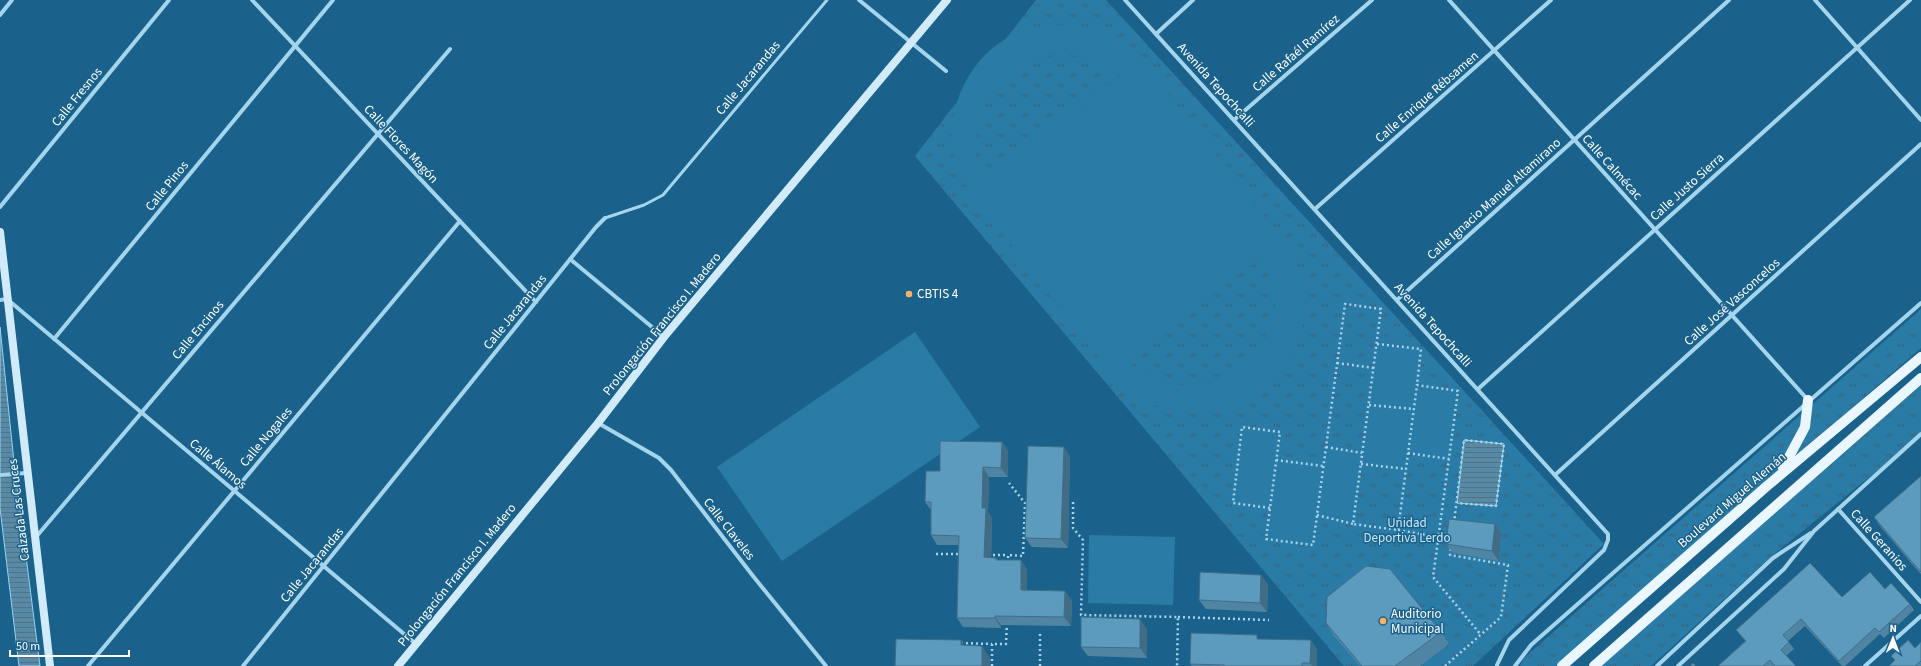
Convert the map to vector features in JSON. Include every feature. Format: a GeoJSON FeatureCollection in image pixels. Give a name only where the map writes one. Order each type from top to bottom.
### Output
{"type":"FeatureCollection","features":[{"type":"Feature","properties":{"kind":"main road","name":"Prolongación Francisco I. Madero"},"geometry":{"type":"LineString","coordinates":[[398,666],[598,423],[664,337],[948,0]]}},
{"type":"Feature","properties":{"kind":"main road","name":"Calzada Las Cruces"},"geometry":{"type":"LineString","coordinates":[[0,232],[3,300],[50,666]]}},
{"type":"Feature","properties":{"kind":"main road","name":"Boulevard Miguel Alemán"},"geometry":{"type":"LineString","coordinates":[[1562,666],[1767,486],[1921,357]]}},
{"type":"Feature","properties":{"kind":"main road"},"geometry":{"type":"LineString","coordinates":[[1594,666],[1921,378]]}},
{"type":"Feature","properties":{"kind":"main road"},"geometry":{"type":"LineString","coordinates":[[1767,486],[1786,464],[1806,427],[1808,400]]}},
{"type":"Feature","properties":{"kind":"street"},"geometry":{"type":"LineString","coordinates":[[0,15],[12,0]]}},
{"type":"Feature","properties":{"kind":"street","name":"Calle Fresnos"},"geometry":{"type":"LineString","coordinates":[[0,207],[169,0]]}},
{"type":"Feature","properties":{"kind":"street","name":"Calle Flores Magón"},"geometry":{"type":"LineString","coordinates":[[252,0],[536,302]]}},
{"type":"Feature","properties":{"kind":"street","name":"Calle Pinos"},"geometry":{"type":"LineString","coordinates":[[54,339],[333,0]]}},
{"type":"Feature","properties":{"kind":"street"},"geometry":{"type":"LineString","coordinates":[[859,0],[946,71]]}},
{"type":"Feature","properties":{"kind":"street","name":"Avenida Tepochcalli"},"geometry":{"type":"LineString","coordinates":[[1125,0],[1608,534],[1608,540],[1604,550],[1509,640],[1497,665]]}},
{"type":"Feature","properties":{"kind":"street"},"geometry":{"type":"LineString","coordinates":[[1156,34],[1194,0]]}},
{"type":"Feature","properties":{"kind":"street","name":"Calle Rafaél Ramírez"},"geometry":{"type":"LineString","coordinates":[[1234,120],[1372,0]]}},
{"type":"Feature","properties":{"kind":"street","name":"Calle Calmécac"},"geometry":{"type":"LineString","coordinates":[[1449,0],[1808,400]]}},
{"type":"Feature","properties":{"kind":"street","name":"Calle Enrique Rébsamen"},"geometry":{"type":"LineString","coordinates":[[1315,209],[1551,0]]}},
{"type":"Feature","properties":{"kind":"street","name":"Calle Ignacio Manuel Altamirano"},"geometry":{"type":"LineString","coordinates":[[1397,300],[1730,0]]}},
{"type":"Feature","properties":{"kind":"street"},"geometry":{"type":"LineString","coordinates":[[1815,0],[1921,120]]}},
{"type":"Feature","properties":{"kind":"street","name":"Calle Justo Sierra"},"geometry":{"type":"LineString","coordinates":[[1478,389],[1910,0]]}},
{"type":"Feature","properties":{"kind":"street","name":"Calle Encinos"},"geometry":{"type":"LineString","coordinates":[[34,539],[450,48]]}},
{"type":"Feature","properties":{"kind":"street","name":"Calle José Vasconcelos"},"geometry":{"type":"LineString","coordinates":[[1555,475],[1921,144]]}},
{"type":"Feature","properties":{"kind":"street","name":"Calle Jacarandas"},"geometry":{"type":"LineString","coordinates":[[243,666],[570,259],[596,227],[606,218]]}},
{"type":"Feature","properties":{"kind":"street","name":"Calle Nogales"},"geometry":{"type":"LineString","coordinates":[[88,666],[460,221]]}},
{"type":"Feature","properties":{"kind":"street"},"geometry":{"type":"LineString","coordinates":[[570,259],[664,337]]}},
{"type":"Feature","properties":{"kind":"street","name":"Calle Álamos"},"geometry":{"type":"LineString","coordinates":[[3,300],[54,339],[416,644]]}},
{"type":"Feature","properties":{"kind":"street"},"geometry":{"type":"LineString","coordinates":[[1515,666],[1532,645],[1808,400],[1921,303]]}},
{"type":"Feature","properties":{"kind":"street","name":"Calle Claveles"},"geometry":{"type":"LineString","coordinates":[[598,423],[659,458],[671,470],[753,576],[826,666]]}},
{"type":"Feature","properties":{"kind":"street"},"geometry":{"type":"LineString","coordinates":[[1657,666],[1773,558],[1814,531],[1921,434]]}},
{"type":"Feature","properties":{"kind":"street"},"geometry":{"type":"LineString","coordinates":[[0,475],[26,473]]}},
{"type":"Feature","properties":{"kind":"street","name":"Calle Geranios"},"geometry":{"type":"LineString","coordinates":[[1838,509],[1921,602]]}},
{"type":"Feature","properties":{"kind":"street"},"geometry":{"type":"LineString","coordinates":[[1678,666],[1784,569],[1814,531]]}},
{"type":"Feature","properties":{"kind":"street"},"geometry":{"type":"LineString","coordinates":[[1865,666],[1921,616]]}},
{"type":"Feature","properties":{"kind":"lane","name":"Calle Jacarandas"},"geometry":{"type":"LineString","coordinates":[[606,218],[644,205],[663,195],[827,0]]}},
{"type":"Feature","properties":{"kind":"path"},"geometry":{"type":"LineString","coordinates":[[1270,508],[1233,503],[1242,427],[1280,432],[1266,539],[1313,545],[1345,304],[1381,309],[1353,524]]}},
{"type":"Feature","properties":{"kind":"path"},"geometry":{"type":"LineString","coordinates":[[1377,344],[1421,349],[1398,530]]}},
{"type":"Feature","properties":{"kind":"path"},"geometry":{"type":"LineString","coordinates":[[1337,363],[1374,368]]}},
{"type":"Feature","properties":{"kind":"path"},"geometry":{"type":"LineString","coordinates":[[1417,385],[1458,391],[1433,577],[1481,635]]}},
{"type":"Feature","properties":{"kind":"path"},"geometry":{"type":"LineString","coordinates":[[1369,405],[1414,409]]}},
{"type":"Feature","properties":{"kind":"path"},"geometry":{"type":"LineString","coordinates":[[1454,524],[1464,440],[1504,444],[1496,506],[1457,503]]}},
{"type":"Feature","properties":{"kind":"path"},"geometry":{"type":"LineString","coordinates":[[1326,447],[1362,453]]}},
{"type":"Feature","properties":{"kind":"path"},"geometry":{"type":"LineString","coordinates":[[1408,453],[1449,459]]}},
{"type":"Feature","properties":{"kind":"path"},"geometry":{"type":"LineString","coordinates":[[1276,460],[1323,466]]}},
{"type":"Feature","properties":{"kind":"path"},"geometry":{"type":"LineString","coordinates":[[1361,464],[1406,469]]}},
{"type":"Feature","properties":{"kind":"path"},"geometry":{"type":"LineString","coordinates":[[986,555],[1023,556],[1025,503],[1009,483]]}},
{"type":"Feature","properties":{"kind":"path"},"geometry":{"type":"LineString","coordinates":[[1073,502],[1073,528],[1083,540],[1080,615],[1269,620]]}},
{"type":"Feature","properties":{"kind":"path"},"geometry":{"type":"LineString","coordinates":[[1317,515],[1353,524],[1438,537]]}},
{"type":"Feature","properties":{"kind":"path"},"geometry":{"type":"LineString","coordinates":[[1445,666],[1502,617],[1508,565],[1450,555],[1452,543]]}},
{"type":"Feature","properties":{"kind":"path"},"geometry":{"type":"LineString","coordinates":[[936,554],[964,554]]}},
{"type":"Feature","properties":{"kind":"path"},"geometry":{"type":"LineString","coordinates":[[1008,555],[1008,570]]}},
{"type":"Feature","properties":{"kind":"path"},"geometry":{"type":"LineString","coordinates":[[954,643],[1006,644],[1007,614]]}},
{"type":"Feature","properties":{"kind":"path"},"geometry":{"type":"LineString","coordinates":[[1177,666],[1178,618]]}},
{"type":"Feature","properties":{"kind":"path"},"geometry":{"type":"LineString","coordinates":[[1040,634],[1040,666]]}},
{"type":"Feature","properties":{"kind":"path"},"geometry":{"type":"LineString","coordinates":[[992,644],[992,666]]}},
{"type":"Feature","properties":{"kind":"green space","name":"Unidad Deportiva Lerdo"},"geometry":{"type":"Polygon","coordinates":[[[1036,0],[1106,0],[1604,544],[1473,666],[1344,666],[915,156],[1036,0]]]}},
{"type":"Feature","properties":{"kind":"green space"},"geometry":{"type":"Polygon","coordinates":[[[1044,25],[1081,26],[1116,39],[1144,63],[1292,252],[1304,284],[1305,318],[1295,351],[1276,379],[1249,400],[1217,412],[1183,413],[1150,404],[1121,385],[973,196],[962,176],[956,163],[952,145],[952,127],[955,109],[961,91],[981,60],[994,47],[1013,35],[1044,25]],[[1065,54],[1041,57],[1021,66],[998,84],[990,95],[983,108],[976,136],[976,155],[985,181],[1120,75],[1094,59],[1065,54]],[[1263,255],[1128,362],[1163,382],[1177,385],[1194,385],[1211,382],[1227,376],[1241,367],[1254,355],[1264,342],[1271,326],[1275,309],[1273,281],[1263,255]]]}},
{"type":"Feature","properties":{"kind":"green space"},"geometry":{"type":"Polygon","coordinates":[[[1921,309],[1921,348],[1556,666],[1520,666],[1524,658],[1921,309]]]}},
{"type":"Feature","properties":{"kind":"green space"},"geometry":{"type":"Polygon","coordinates":[[[915,332],[980,427],[782,561],[717,467],[915,332]]]}},
{"type":"Feature","properties":{"kind":"green space"},"geometry":{"type":"Polygon","coordinates":[[[1377,344],[1421,349],[1417,385],[1458,391],[1449,459],[1408,453],[1406,469],[1361,464],[1354,517],[1317,515],[1313,545],[1266,539],[1270,508],[1233,503],[1242,427],[1280,432],[1277,460],[1323,466],[1326,447],[1362,453],[1377,344]]]}},
{"type":"Feature","properties":{"kind":"green space"},"geometry":{"type":"Polygon","coordinates":[[[1921,383],[1921,434],[1774,554],[1651,666],[1601,666],[1921,383]]]}},
{"type":"Feature","properties":{"kind":"green space"},"geometry":{"type":"Polygon","coordinates":[[[1089,535],[1175,537],[1173,605],[1088,603],[1089,535]]]}},
{"type":"Feature","properties":{"kind":"shaded area"},"geometry":{"type":"Polygon","coordinates":[[[0,327],[14,462],[40,666],[19,666],[0,508],[0,327]]]}},
{"type":"Feature","properties":{"kind":"shaded area"},"geometry":{"type":"Polygon","coordinates":[[[1464,440],[1504,444],[1496,506],[1457,503],[1464,440]]]}},
{"type":"Feature","properties":{"kind":"building"},"geometry":{"type":"Polygon","coordinates":[[[940,441],[1002,442],[1001,468],[983,467],[982,508],[986,508],[984,557],[996,558],[996,560],[1021,560],[1021,590],[1065,591],[1064,617],[995,616],[995,618],[957,618],[959,536],[931,535],[931,502],[925,502],[926,471],[940,471],[940,441]]]}},
{"type":"Feature","properties":{"kind":"building"},"geometry":{"type":"Polygon","coordinates":[[[1028,446],[1064,447],[1061,539],[1025,538],[1028,446]]]}},
{"type":"Feature","properties":{"kind":"building"},"geometry":{"type":"Polygon","coordinates":[[[1921,476],[1921,572],[1874,517],[1921,476]]]}},
{"type":"Feature","properties":{"kind":"building"},"geometry":{"type":"Polygon","coordinates":[[[1449,519],[1495,524],[1492,551],[1446,544],[1449,519]]]}},
{"type":"Feature","properties":{"kind":"building"},"geometry":{"type":"Polygon","coordinates":[[[1810,563],[1842,597],[1870,572],[1885,589],[1891,583],[1910,604],[1879,632],[1875,628],[1839,661],[1801,619],[1783,635],[1789,642],[1781,650],[1796,666],[1775,666],[1770,660],[1763,666],[1718,666],[1746,641],[1736,630],[1810,563]]]}},
{"type":"Feature","properties":{"kind":"building","name":"Auditorio Municipal"},"geometry":{"type":"Polygon","coordinates":[[[1366,566],[1390,569],[1441,632],[1395,666],[1362,666],[1326,623],[1327,597],[1366,566]]]}},
{"type":"Feature","properties":{"kind":"building"},"geometry":{"type":"Polygon","coordinates":[[[1200,572],[1261,575],[1260,603],[1199,600],[1200,572]]]}},
{"type":"Feature","properties":{"kind":"building"},"geometry":{"type":"Polygon","coordinates":[[[1081,617],[1140,619],[1140,648],[1081,647],[1081,617]]]}},
{"type":"Feature","properties":{"kind":"building"},"geometry":{"type":"Polygon","coordinates":[[[1191,633],[1257,635],[1257,639],[1311,640],[1310,663],[1302,663],[1302,666],[1224,666],[1190,664],[1191,633]]]}},
{"type":"Feature","properties":{"kind":"building"},"geometry":{"type":"Polygon","coordinates":[[[896,639],[961,640],[961,645],[982,646],[982,666],[895,666],[896,639]]]}},
{"type":"Feature","properties":{"kind":"building"},"geometry":{"type":"Polygon","coordinates":[[[1908,640],[1915,648],[1921,642],[1921,661],[1915,666],[1889,666],[1895,660],[1891,656],[1908,640]]]}},
{"type":"Feature","properties":{"kind":"place","name":"CBTIS 4"},"geometry":{"type":"Point","coordinates":[909,294]}},
{"type":"Feature","properties":{"kind":"place","name":"Auditorio Municipal"},"geometry":{"type":"Point","coordinates":[1383,621]}}]}
